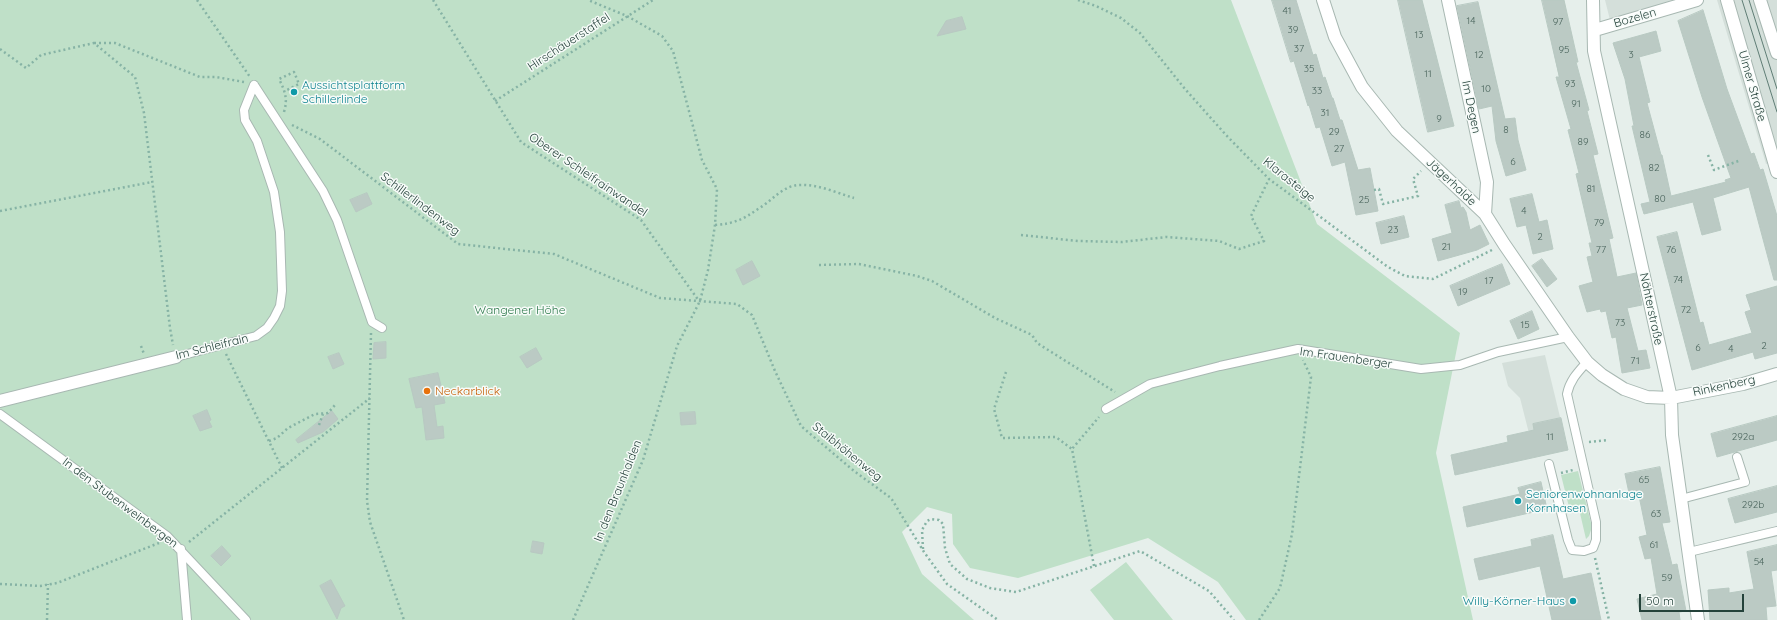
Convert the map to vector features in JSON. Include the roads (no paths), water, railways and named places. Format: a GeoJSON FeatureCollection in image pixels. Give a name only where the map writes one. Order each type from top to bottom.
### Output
{"type":"FeatureCollection","features":[{"type":"Feature","properties":{"kind":"street","name":"Jägerhalde"},"geometry":{"type":"LineString","coordinates":[[1323,0],[1336,37],[1362,87],[1398,131],[1485,214],[1568,337],[1587,362],[1602,375],[1624,389],[1646,397],[1671,398]]}},
{"type":"Feature","properties":{"kind":"street","name":"Im Degen"},"geometry":{"type":"LineString","coordinates":[[1448,0],[1487,182],[1485,214]]}},
{"type":"Feature","properties":{"kind":"street","name":"Nähterstraße"},"geometry":{"type":"LineString","coordinates":[[1593,0],[1595,30],[1594,51],[1671,398],[1672,435],[1698,620]]}},
{"type":"Feature","properties":{"kind":"street","name":"Bozelen"},"geometry":{"type":"LineString","coordinates":[[1595,30],[1697,0]]}},
{"type":"Feature","properties":{"kind":"street","name":"Ulmer Straße"},"geometry":{"type":"LineString","coordinates":[[1727,0],[1777,172]]}},
{"type":"Feature","properties":{"kind":"street"},"geometry":{"type":"LineString","coordinates":[[1760,0],[1777,53]]}},
{"type":"Feature","properties":{"kind":"street","name":"Im Schleifrain"},"geometry":{"type":"LineString","coordinates":[[0,401],[176,356]]}},
{"type":"Feature","properties":{"kind":"street","name":"Rinkenberg"},"geometry":{"type":"LineString","coordinates":[[1671,398],[1743,384],[1777,374]]}},
{"type":"Feature","properties":{"kind":"lane","name":"Im Schleifrain"},"geometry":{"type":"LineString","coordinates":[[176,356],[223,346],[256,336],[267,328],[280,306],[282,290],[280,232],[274,192],[257,141],[245,120],[244,110],[254,85],[323,191],[337,220],[372,322],[382,328]]}},
{"type":"Feature","properties":{"kind":"lane","name":"Im Frauenberger"},"geometry":{"type":"LineString","coordinates":[[1106,409],[1150,384],[1220,366],[1298,349],[1421,369],[1460,366],[1498,352],[1568,337]]}},
{"type":"Feature","properties":{"kind":"lane"},"geometry":{"type":"LineString","coordinates":[[1549,464],[1568,540],[1572,550],[1584,551],[1593,548],[1596,540],[1596,522],[1567,394],[1569,384],[1576,373],[1587,362]]}},
{"type":"Feature","properties":{"kind":"lane","name":"In den Stubenweinbergen"},"geometry":{"type":"LineString","coordinates":[[0,414],[167,536],[181,549],[246,620]]}},
{"type":"Feature","properties":{"kind":"lane"},"geometry":{"type":"LineString","coordinates":[[1680,499],[1745,482],[1737,457]]}},
{"type":"Feature","properties":{"kind":"lane"},"geometry":{"type":"LineString","coordinates":[[1689,552],[1777,531]]}},
{"type":"Feature","properties":{"kind":"lane"},"geometry":{"type":"LineString","coordinates":[[181,549],[187,620]]}},
{"type":"Feature","properties":{"kind":"tram line"},"geometry":{"type":"LineString","coordinates":[[1742,0],[1777,112]]}},
{"type":"Feature","properties":{"kind":"tram line"},"geometry":{"type":"LineString","coordinates":[[1749,0],[1777,89]]}},
{"type":"Feature","properties":{"kind":"place","name":"Aussichtsplattform Schillerlinde"},"geometry":{"type":"Point","coordinates":[294,92]}},
{"type":"Feature","properties":{"kind":"place","name":"Neckarblick"},"geometry":{"type":"Point","coordinates":[427,391]}},
{"type":"Feature","properties":{"kind":"place","name":"Seniorenwohnanlage Kornhasen"},"geometry":{"type":"Point","coordinates":[1518,501]}},
{"type":"Feature","properties":{"kind":"place","name":"Willy-Körner-Haus"},"geometry":{"type":"Point","coordinates":[1573,601]}},
{"type":"Feature","properties":{"kind":"park label","name":"Wangener Höhe"},"geometry":{"type":"Point","coordinates":[520,310]}}]}
